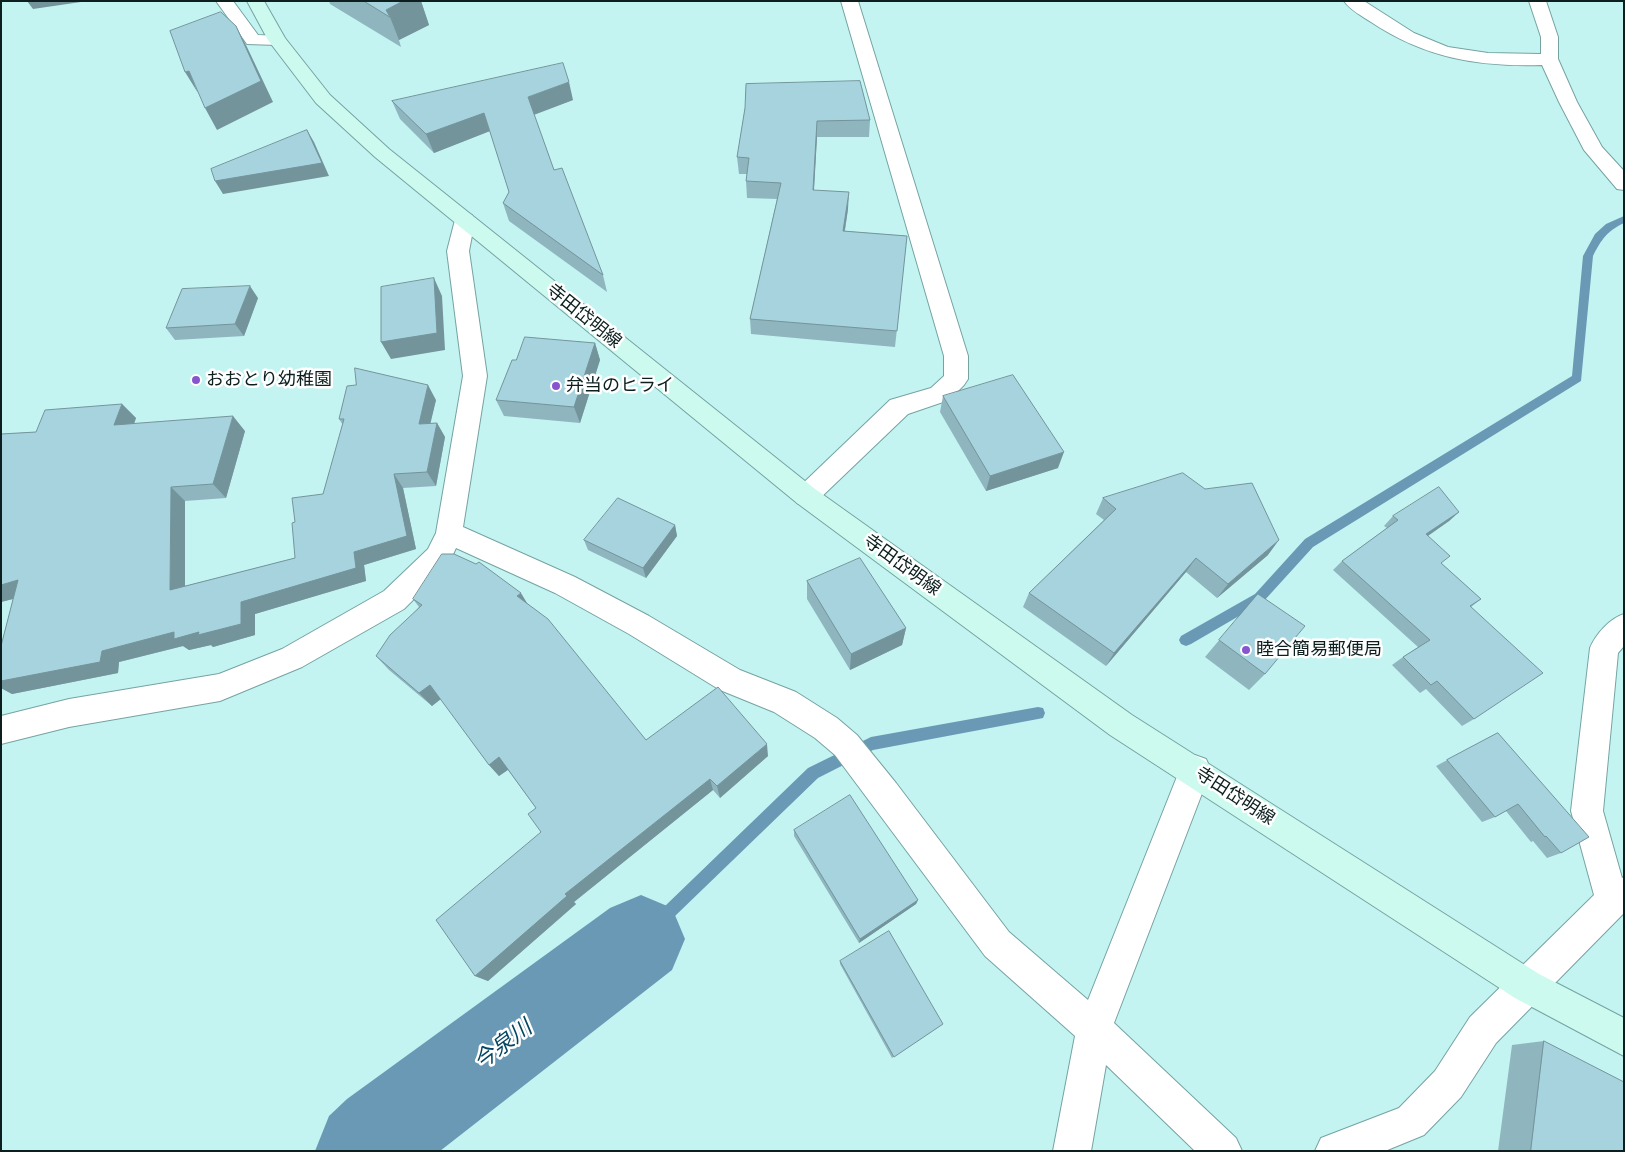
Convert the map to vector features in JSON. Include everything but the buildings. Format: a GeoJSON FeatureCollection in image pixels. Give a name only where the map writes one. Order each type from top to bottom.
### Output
{"type":"FeatureCollection","features":[{"type":"Feature","properties":{"kind":"main road","name":"寺田岱明線"},"geometry":{"type":"LineString","coordinates":[[255,1],[277,40],[323,99],[382,153],[806,496],[1121,725],[1194,770],[1527,986],[1624,1038]]}},
{"type":"Feature","properties":{"kind":"street"},"geometry":{"type":"LineString","coordinates":[[224,1],[253,40],[277,40]]}},
{"type":"Feature","properties":{"kind":"street"},"geometry":{"type":"LineString","coordinates":[[806,496],[899,407],[940,394],[956,379],[956,356],[848,1]]}},
{"type":"Feature","properties":{"kind":"street"},"geometry":{"type":"LineString","coordinates":[[1352,1],[1428,46],[1462,55],[1517,61],[1549,59]]}},
{"type":"Feature","properties":{"kind":"street"},"geometry":{"type":"LineString","coordinates":[[1537,1],[1550,38],[1551,52],[1549,59],[1568,102],[1594,150],[1624,184]]}},
{"type":"Feature","properties":{"kind":"street"},"geometry":{"type":"LineString","coordinates":[[1,730],[69,713],[220,687],[292,658],[394,600],[438,556],[449,533],[475,376],[458,251],[466,220]]}},
{"type":"Feature","properties":{"kind":"street"},"geometry":{"type":"LineString","coordinates":[[449,533],[565,585],[639,625],[730,680],[785,702],[826,728],[846,746],[885,794],[997,944],[1094,1029],[1223,1151]]}},
{"type":"Feature","properties":{"kind":"street"},"geometry":{"type":"LineString","coordinates":[[1334,1151],[1411,1122],[1448,1084],[1483,1030],[1618,898],[1587,811],[1604,648],[1624,626]]}},
{"type":"Feature","properties":{"kind":"street"},"geometry":{"type":"LineString","coordinates":[[1072,1151],[1094,1029],[1194,770]]}},
{"type":"Feature","properties":{"kind":"waterway"},"geometry":{"type":"LineString","coordinates":[[1186,640],[1259,598],[1309,543],[1577,378],[1588,256],[1598,236],[1609,226],[1624,219]]}},
{"type":"Feature","properties":{"kind":"waterway"},"geometry":{"type":"LineString","coordinates":[[641,939],[813,773],[871,744],[1038,713]]}},
{"type":"Feature","properties":{"kind":"waterway","name":"今泉川"},"geometry":{"type":"LineString","coordinates":[[364,1151],[382,1134],[641,939]]}},
{"type":"Feature","properties":{"kind":"place","name":"おおとり幼稚園"},"geometry":{"type":"Point","coordinates":[196,380]}},
{"type":"Feature","properties":{"kind":"place","name":"弁当のヒライ"},"geometry":{"type":"Point","coordinates":[556,386]}},
{"type":"Feature","properties":{"kind":"place","name":"睦合簡易郵便局"},"geometry":{"type":"Point","coordinates":[1246,650]}}]}
